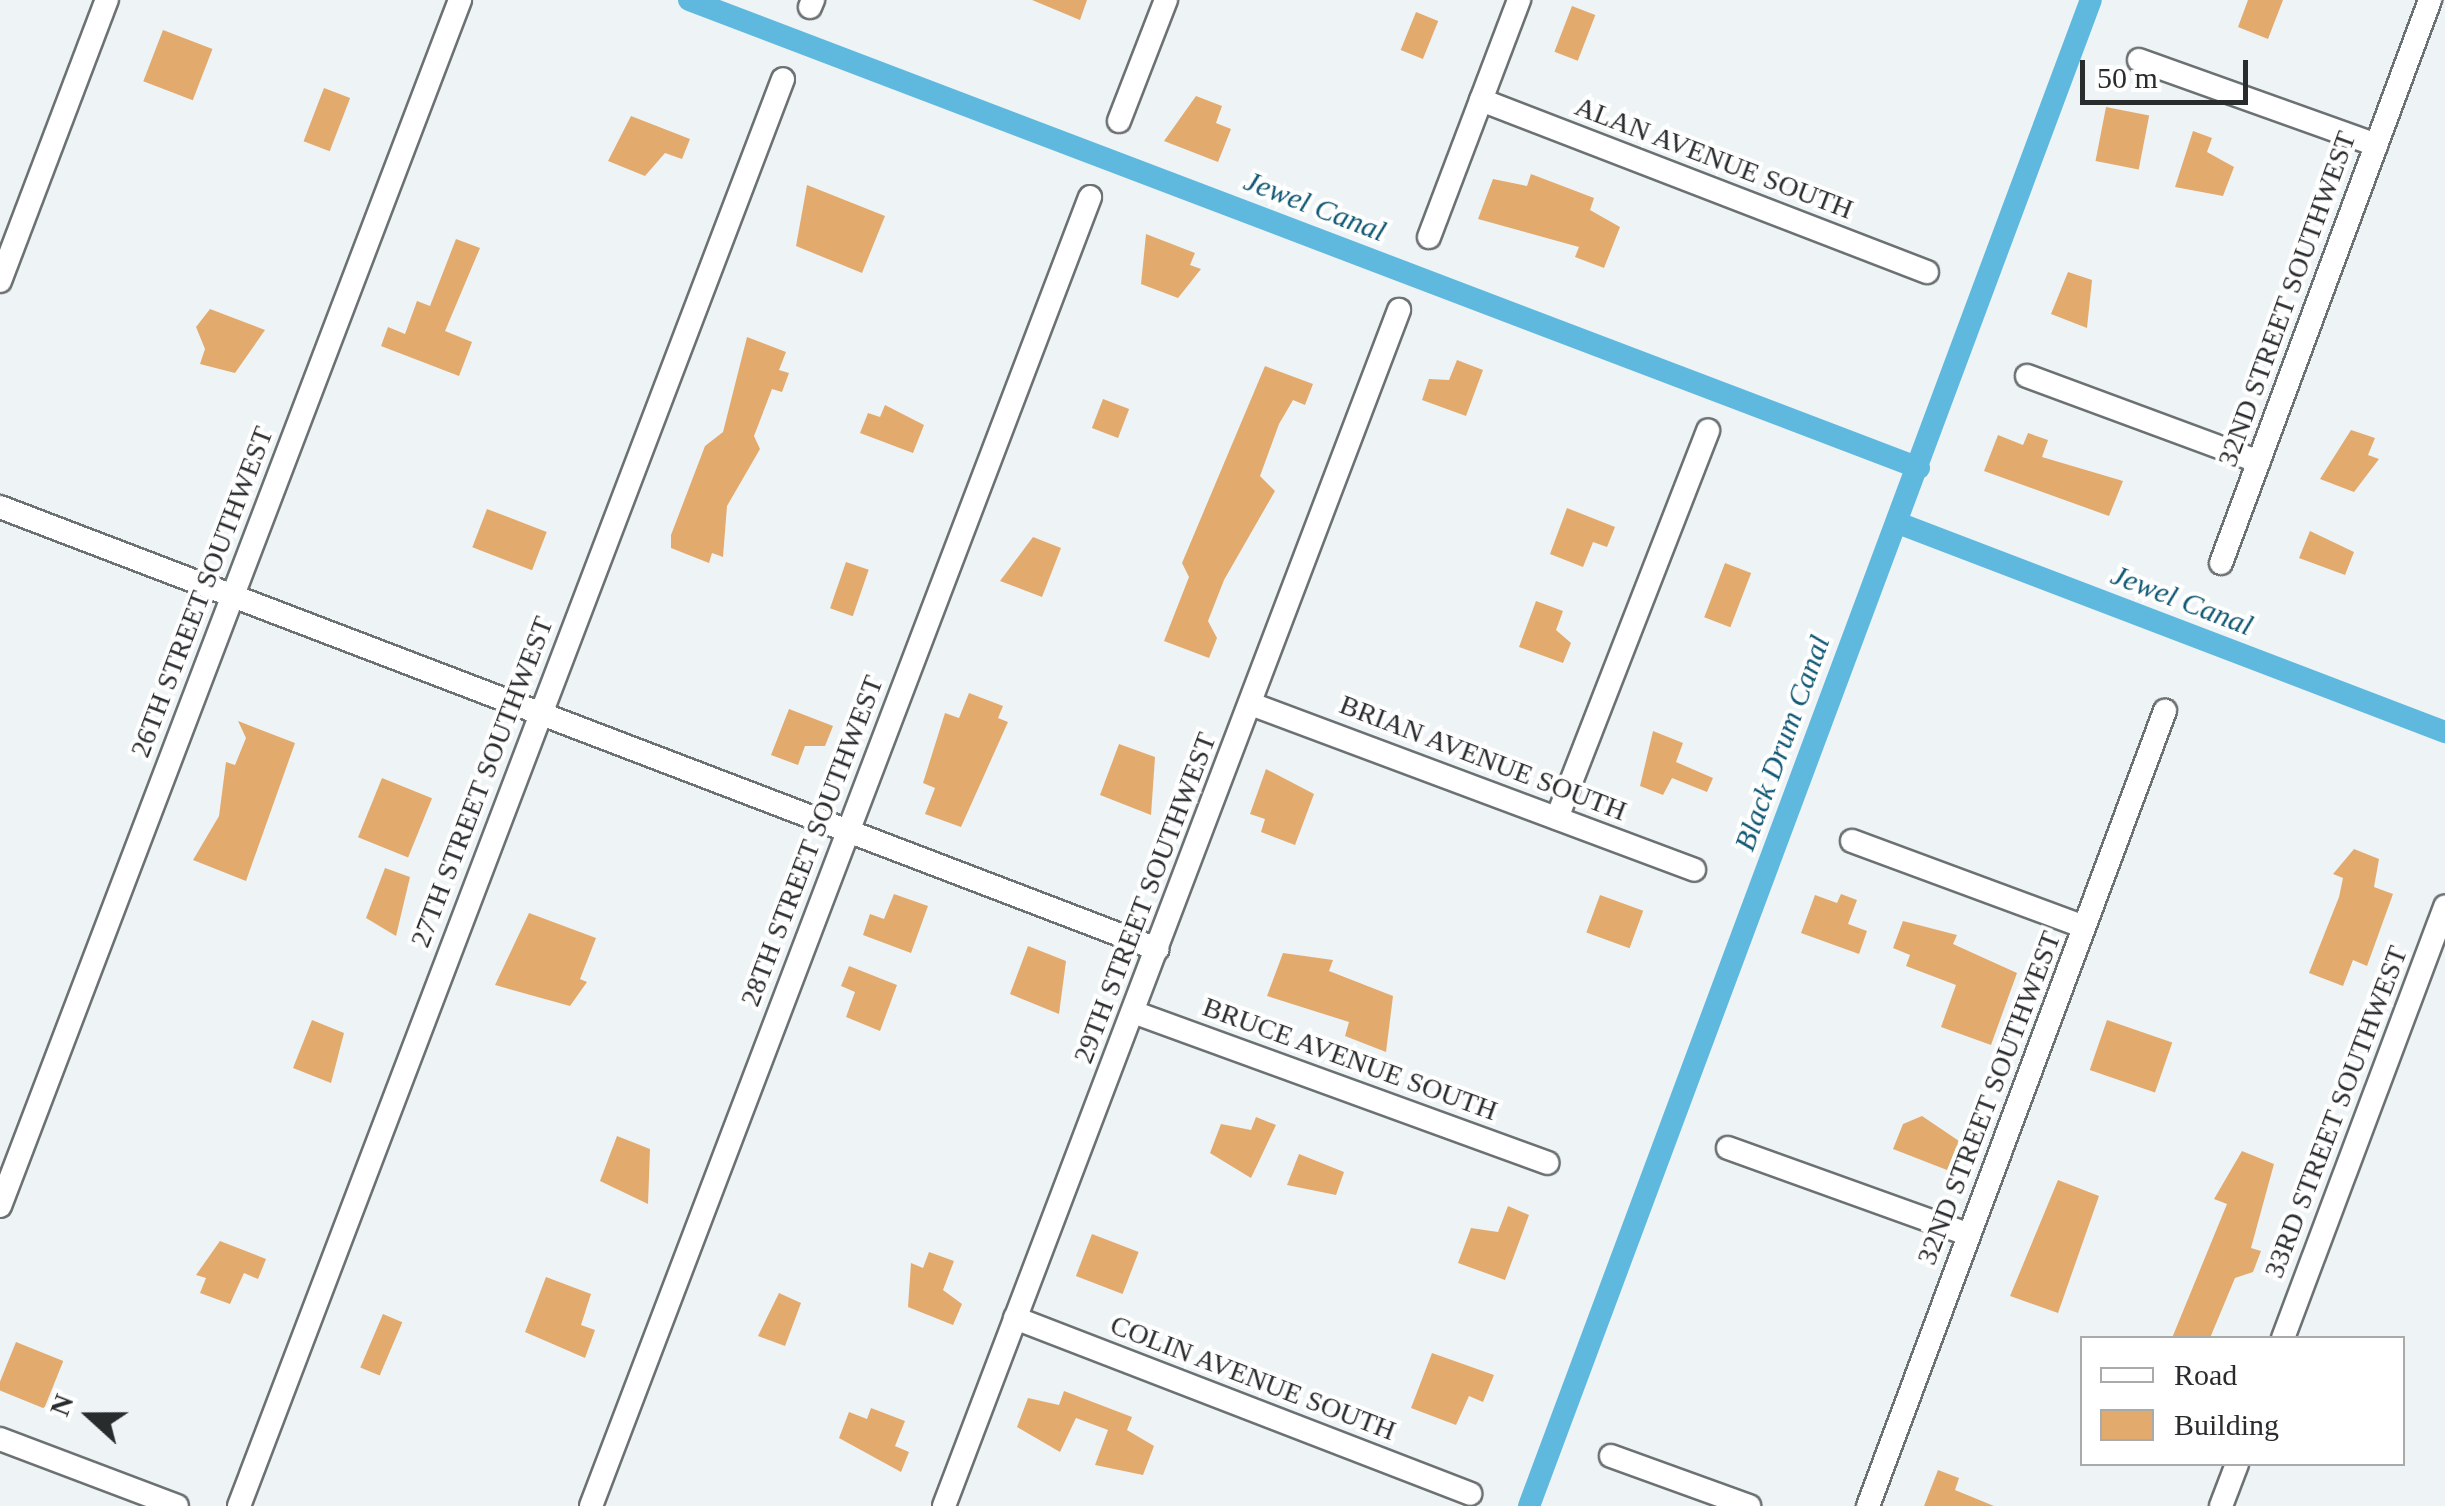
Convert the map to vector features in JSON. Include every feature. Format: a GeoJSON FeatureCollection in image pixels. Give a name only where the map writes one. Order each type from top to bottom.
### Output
{"type":"FeatureCollection","features":[{"type":"Feature","properties":{"kind":"street"},"geometry":{"type":"LineString","coordinates":[[0,280],[107,0]]}},
{"type":"Feature","properties":{"kind":"street","name":"26TH STREET SOUTHWEST"},"geometry":{"type":"LineString","coordinates":[[0,1206],[460,0]]}},
{"type":"Feature","properties":{"kind":"street"},"geometry":{"type":"LineString","coordinates":[[1119,122],[1166,0]]}},
{"type":"Feature","properties":{"kind":"street"},"geometry":{"type":"LineString","coordinates":[[1428,236],[1519,0]]}},
{"type":"Feature","properties":{"kind":"street","name":"32ND STREET SOUTHWEST"},"geometry":{"type":"LineString","coordinates":[[2221,563],[2430,0]]}},
{"type":"Feature","properties":{"kind":"street"},"geometry":{"type":"LineString","coordinates":[[2139,60],[2376,145]]}},
{"type":"Feature","properties":{"kind":"street","name":"27TH STREET SOUTHWEST"},"geometry":{"type":"LineString","coordinates":[[238,1506],[783,80]]}},
{"type":"Feature","properties":{"kind":"street","name":"ALAN AVENUE SOUTH"},"geometry":{"type":"LineString","coordinates":[[1481,100],[1927,272]]}},
{"type":"Feature","properties":{"kind":"street","name":"28TH STREET SOUTHWEST"},"geometry":{"type":"LineString","coordinates":[[591,1506],[1090,198]]}},
{"type":"Feature","properties":{"kind":"street","name":"29TH STREET SOUTHWEST"},"geometry":{"type":"LineString","coordinates":[[944,1506],[1399,310]]}},
{"type":"Feature","properties":{"kind":"street"},"geometry":{"type":"LineString","coordinates":[[2027,376],[2259,462]]}},
{"type":"Feature","properties":{"kind":"street"},"geometry":{"type":"LineString","coordinates":[[1557,818],[1708,430]]}},
{"type":"Feature","properties":{"kind":"street"},"geometry":{"type":"LineString","coordinates":[[0,508],[1157,949]]}},
{"type":"Feature","properties":{"kind":"street","name":"BRIAN AVENUE SOUTH"},"geometry":{"type":"LineString","coordinates":[[1251,704],[1694,870]]}},
{"type":"Feature","properties":{"kind":"street","name":"32ND STREET SOUTHWEST"},"geometry":{"type":"LineString","coordinates":[[1868,1506],[2165,711]]}},
{"type":"Feature","properties":{"kind":"street"},"geometry":{"type":"LineString","coordinates":[[1852,840],[2084,927]]}},
{"type":"Feature","properties":{"kind":"street","name":"33RD STREET SOUTHWEST"},"geometry":{"type":"LineString","coordinates":[[2284,1336],[2445,906]]}},
{"type":"Feature","properties":{"kind":"street","name":"BRUCE AVENUE SOUTH"},"geometry":{"type":"LineString","coordinates":[[1133,1012],[1547,1163]]}},
{"type":"Feature","properties":{"kind":"street"},"geometry":{"type":"LineString","coordinates":[[1728,1148],[1969,1235]]}},
{"type":"Feature","properties":{"kind":"street","name":"COLIN AVENUE SOUTH"},"geometry":{"type":"LineString","coordinates":[[1015,1318],[1470,1494]]}},
{"type":"Feature","properties":{"kind":"street"},"geometry":{"type":"LineString","coordinates":[[0,1439],[177,1506]]}},
{"type":"Feature","properties":{"kind":"street"},"geometry":{"type":"LineString","coordinates":[[1611,1456],[1749,1506]]}},
{"type":"Feature","properties":{"kind":"street"},"geometry":{"type":"LineString","coordinates":[[2221,1506],[2235,1466]]}},
{"type":"Feature","properties":{"kind":"building"},"geometry":{"type":"Polygon","coordinates":[[[1032,0],[1087,0],[1080,20],[1032,0]]]}},
{"type":"Feature","properties":{"kind":"building"},"geometry":{"type":"Polygon","coordinates":[[[2248,0],[2283,0],[2268,39],[2238,27],[2248,0]]]}},
{"type":"Feature","properties":{"kind":"building"},"geometry":{"type":"Polygon","coordinates":[[[1572,6],[1595,15],[1578,61],[1554,52],[1572,6]]]}},
{"type":"Feature","properties":{"kind":"building"},"geometry":{"type":"Polygon","coordinates":[[[1416,12],[1438,21],[1423,59],[1401,50],[1416,12]]]}},
{"type":"Feature","properties":{"kind":"building"},"geometry":{"type":"Polygon","coordinates":[[[163,30],[212,49],[193,100],[143,81],[163,30]]]}},
{"type":"Feature","properties":{"kind":"building"},"geometry":{"type":"Polygon","coordinates":[[[324,88],[350,98],[330,151],[304,141],[324,88]]]}},
{"type":"Feature","properties":{"kind":"building"},"geometry":{"type":"Polygon","coordinates":[[[1196,96],[1222,106],[1216,123],[1231,129],[1218,162],[1164,141],[1196,96]]]}},
{"type":"Feature","properties":{"kind":"building"},"geometry":{"type":"Polygon","coordinates":[[[2106,107],[2149,115],[2139,169],[2096,161],[2106,107]]]}},
{"type":"Feature","properties":{"kind":"building"},"geometry":{"type":"Polygon","coordinates":[[[631,116],[690,139],[682,159],[665,153],[645,176],[608,161],[631,116]]]}},
{"type":"Feature","properties":{"kind":"building"},"geometry":{"type":"Polygon","coordinates":[[[2193,131],[2212,138],[2207,152],[2234,167],[2223,196],[2175,187],[2193,131]]]}},
{"type":"Feature","properties":{"kind":"building"},"geometry":{"type":"Polygon","coordinates":[[[1531,174],[1594,198],[1590,210],[1620,227],[1604,268],[1575,257],[1579,247],[1478,219],[1493,179],[1527,186],[1531,174]]]}},
{"type":"Feature","properties":{"kind":"building"},"geometry":{"type":"Polygon","coordinates":[[[807,185],[885,216],[862,273],[796,246],[807,185]]]}},
{"type":"Feature","properties":{"kind":"building"},"geometry":{"type":"Polygon","coordinates":[[[1146,234],[1195,253],[1190,265],[1201,269],[1178,298],[1141,284],[1146,234]]]}},
{"type":"Feature","properties":{"kind":"building"},"geometry":{"type":"Polygon","coordinates":[[[456,239],[480,248],[445,331],[472,342],[459,376],[381,346],[388,327],[405,334],[417,301],[430,306],[456,239]]]}},
{"type":"Feature","properties":{"kind":"building"},"geometry":{"type":"Polygon","coordinates":[[[2068,272],[2092,280],[2087,328],[2051,314],[2068,272]]]}},
{"type":"Feature","properties":{"kind":"building"},"geometry":{"type":"Polygon","coordinates":[[[210,309],[265,330],[235,373],[200,364],[205,349],[196,327],[210,309]]]}},
{"type":"Feature","properties":{"kind":"building"},"geometry":{"type":"Polygon","coordinates":[[[747,337],[786,352],[779,370],[789,373],[782,392],[772,389],[754,436],[760,449],[727,506],[723,557],[712,553],[709,563],[671,548],[671,535],[705,446],[723,432],[747,337]]]}},
{"type":"Feature","properties":{"kind":"building"},"geometry":{"type":"Polygon","coordinates":[[[1457,360],[1483,370],[1466,416],[1422,400],[1429,379],[1449,380],[1457,360]]]}},
{"type":"Feature","properties":{"kind":"building"},"geometry":{"type":"Polygon","coordinates":[[[1265,366],[1313,384],[1305,405],[1293,400],[1279,424],[1260,476],[1275,491],[1224,580],[1208,621],[1217,638],[1209,658],[1164,641],[1189,577],[1182,563],[1265,366]]]}},
{"type":"Feature","properties":{"kind":"building"},"geometry":{"type":"Polygon","coordinates":[[[1103,399],[1129,409],[1118,438],[1092,428],[1103,399]]]}},
{"type":"Feature","properties":{"kind":"building"},"geometry":{"type":"Polygon","coordinates":[[[885,405],[924,425],[913,453],[860,433],[868,413],[880,417],[885,405]]]}},
{"type":"Feature","properties":{"kind":"building"},"geometry":{"type":"Polygon","coordinates":[[[2351,430],[2375,438],[2368,455],[2379,459],[2354,492],[2320,479],[2351,430]]]}},
{"type":"Feature","properties":{"kind":"building"},"geometry":{"type":"Polygon","coordinates":[[[2028,433],[2048,440],[2042,457],[2123,481],[2109,516],[1984,471],[1998,435],[2023,445],[2028,433]]]}},
{"type":"Feature","properties":{"kind":"building"},"geometry":{"type":"Polygon","coordinates":[[[1567,508],[1615,527],[1607,547],[1593,542],[1583,567],[1550,554],[1567,508]]]}},
{"type":"Feature","properties":{"kind":"building"},"geometry":{"type":"Polygon","coordinates":[[[487,509],[547,532],[532,570],[472,547],[487,509]]]}},
{"type":"Feature","properties":{"kind":"building"},"geometry":{"type":"Polygon","coordinates":[[[2310,531],[2354,552],[2345,575],[2299,558],[2310,531]]]}},
{"type":"Feature","properties":{"kind":"building"},"geometry":{"type":"Polygon","coordinates":[[[1033,537],[1061,548],[1042,597],[1000,581],[1033,537]]]}},
{"type":"Feature","properties":{"kind":"building"},"geometry":{"type":"Polygon","coordinates":[[[846,562],[869,570],[853,616],[830,608],[846,562]]]}},
{"type":"Feature","properties":{"kind":"building"},"geometry":{"type":"Polygon","coordinates":[[[1725,563],[1751,573],[1730,627],[1704,617],[1725,563]]]}},
{"type":"Feature","properties":{"kind":"building"},"geometry":{"type":"Polygon","coordinates":[[[1536,601],[1563,611],[1556,630],[1571,643],[1563,663],[1519,647],[1536,601]]]}},
{"type":"Feature","properties":{"kind":"building"},"geometry":{"type":"Polygon","coordinates":[[[969,693],[1003,706],[998,718],[1008,722],[961,827],[925,814],[935,788],[923,783],[945,713],[959,718],[969,693]]]}},
{"type":"Feature","properties":{"kind":"building"},"geometry":{"type":"Polygon","coordinates":[[[789,709],[833,726],[825,746],[805,746],[798,765],[771,755],[789,709]]]}},
{"type":"Feature","properties":{"kind":"building"},"geometry":{"type":"Polygon","coordinates":[[[238,721],[295,743],[246,881],[193,860],[219,816],[226,762],[235,765],[246,738],[238,721]]]}},
{"type":"Feature","properties":{"kind":"building"},"geometry":{"type":"Polygon","coordinates":[[[1653,731],[1683,743],[1676,762],[1713,778],[1707,792],[1672,778],[1663,795],[1640,786],[1653,731]]]}},
{"type":"Feature","properties":{"kind":"building"},"geometry":{"type":"Polygon","coordinates":[[[1119,744],[1155,757],[1151,815],[1100,795],[1119,744]]]}},
{"type":"Feature","properties":{"kind":"building"},"geometry":{"type":"Polygon","coordinates":[[[1266,769],[1314,794],[1295,845],[1261,832],[1265,819],[1250,814],[1266,769]]]}},
{"type":"Feature","properties":{"kind":"building"},"geometry":{"type":"Polygon","coordinates":[[[382,778],[432,798],[408,858],[358,837],[382,778]]]}},
{"type":"Feature","properties":{"kind":"building"},"geometry":{"type":"Polygon","coordinates":[[[2354,849],[2379,859],[2374,887],[2393,894],[2367,966],[2353,960],[2343,986],[2309,973],[2339,897],[2343,878],[2333,874],[2354,849]]]}},
{"type":"Feature","properties":{"kind":"building"},"geometry":{"type":"Polygon","coordinates":[[[385,868],[410,877],[396,936],[366,918],[385,868]]]}},
{"type":"Feature","properties":{"kind":"building"},"geometry":{"type":"Polygon","coordinates":[[[894,894],[928,906],[911,953],[863,935],[870,914],[884,919],[894,894]]]}},
{"type":"Feature","properties":{"kind":"building"},"geometry":{"type":"Polygon","coordinates":[[[1841,894],[1857,900],[1848,924],[1867,931],[1859,954],[1801,933],[1815,895],[1837,903],[1841,894]]]}},
{"type":"Feature","properties":{"kind":"building"},"geometry":{"type":"Polygon","coordinates":[[[1600,895],[1643,911],[1630,948],[1586,933],[1600,895]]]}},
{"type":"Feature","properties":{"kind":"building"},"geometry":{"type":"Polygon","coordinates":[[[529,913],[596,938],[580,979],[587,982],[570,1006],[495,985],[529,913]]]}},
{"type":"Feature","properties":{"kind":"building"},"geometry":{"type":"Polygon","coordinates":[[[1903,921],[1957,935],[1953,944],[2017,973],[1991,1045],[1941,1027],[1956,985],[1906,966],[1910,955],[1893,948],[1903,921]]]}},
{"type":"Feature","properties":{"kind":"building"},"geometry":{"type":"Polygon","coordinates":[[[1028,946],[1066,961],[1059,1014],[1010,994],[1028,946]]]}},
{"type":"Feature","properties":{"kind":"building"},"geometry":{"type":"Polygon","coordinates":[[[1283,953],[1333,960],[1329,971],[1393,996],[1386,1052],[1345,1036],[1349,1022],[1267,996],[1283,953]]]}},
{"type":"Feature","properties":{"kind":"building"},"geometry":{"type":"Polygon","coordinates":[[[849,966],[897,985],[880,1031],[846,1017],[855,992],[841,986],[849,966]]]}},
{"type":"Feature","properties":{"kind":"building"},"geometry":{"type":"Polygon","coordinates":[[[312,1020],[344,1033],[331,1083],[293,1068],[312,1020]]]}},
{"type":"Feature","properties":{"kind":"building"},"geometry":{"type":"Polygon","coordinates":[[[2107,1020],[2172,1042],[2155,1093],[2090,1070],[2107,1020]]]}},
{"type":"Feature","properties":{"kind":"building"},"geometry":{"type":"Polygon","coordinates":[[[1922,1116],[1959,1141],[1947,1170],[1893,1149],[1903,1124],[1922,1116]]]}},
{"type":"Feature","properties":{"kind":"building"},"geometry":{"type":"Polygon","coordinates":[[[1256,1117],[1276,1125],[1251,1178],[1210,1153],[1221,1124],[1251,1130],[1256,1117]]]}},
{"type":"Feature","properties":{"kind":"building"},"geometry":{"type":"Polygon","coordinates":[[[617,1136],[650,1149],[648,1204],[600,1181],[617,1136]]]}},
{"type":"Feature","properties":{"kind":"building"},"geometry":{"type":"Polygon","coordinates":[[[2242,1151],[2274,1164],[2251,1248],[2261,1251],[2253,1272],[2235,1278],[2211,1336],[2173,1336],[2227,1204],[2214,1199],[2242,1151]]]}},
{"type":"Feature","properties":{"kind":"building"},"geometry":{"type":"Polygon","coordinates":[[[1299,1154],[1344,1172],[1336,1195],[1287,1185],[1299,1154]]]}},
{"type":"Feature","properties":{"kind":"building"},"geometry":{"type":"Polygon","coordinates":[[[2058,1180],[2099,1196],[2058,1313],[2010,1296],[2058,1180]]]}},
{"type":"Feature","properties":{"kind":"building"},"geometry":{"type":"Polygon","coordinates":[[[1508,1206],[1529,1215],[1505,1280],[1458,1263],[1471,1228],[1498,1232],[1508,1206]]]}},
{"type":"Feature","properties":{"kind":"building"},"geometry":{"type":"Polygon","coordinates":[[[1092,1234],[1139,1252],[1123,1294],[1076,1276],[1092,1234]]]}},
{"type":"Feature","properties":{"kind":"building"},"geometry":{"type":"Polygon","coordinates":[[[220,1241],[266,1259],[258,1279],[244,1273],[230,1304],[200,1293],[206,1278],[196,1275],[220,1241]]]}},
{"type":"Feature","properties":{"kind":"building"},"geometry":{"type":"Polygon","coordinates":[[[929,1252],[954,1261],[943,1290],[962,1304],[953,1325],[908,1307],[911,1263],[923,1268],[929,1252]]]}},
{"type":"Feature","properties":{"kind":"building"},"geometry":{"type":"Polygon","coordinates":[[[546,1277],[591,1294],[581,1325],[595,1330],[585,1358],[525,1332],[546,1277]]]}},
{"type":"Feature","properties":{"kind":"building"},"geometry":{"type":"Polygon","coordinates":[[[779,1293],[801,1303],[785,1346],[758,1336],[779,1293]]]}},
{"type":"Feature","properties":{"kind":"building"},"geometry":{"type":"Polygon","coordinates":[[[383,1314],[402,1322],[380,1376],[360,1367],[383,1314]]]}},
{"type":"Feature","properties":{"kind":"building"},"geometry":{"type":"Polygon","coordinates":[[[16,1342],[63,1361],[44,1408],[0,1391],[16,1342]]]}},
{"type":"Feature","properties":{"kind":"building"},"geometry":{"type":"Polygon","coordinates":[[[1432,1353],[1494,1375],[1483,1402],[1469,1396],[1456,1425],[1411,1408],[1432,1353]]]}},
{"type":"Feature","properties":{"kind":"building"},"geometry":{"type":"Polygon","coordinates":[[[1064,1391],[1132,1417],[1127,1430],[1154,1446],[1143,1475],[1095,1465],[1108,1430],[1076,1418],[1060,1452],[1017,1427],[1028,1398],[1059,1405],[1064,1391]]]}},
{"type":"Feature","properties":{"kind":"building"},"geometry":{"type":"Polygon","coordinates":[[[871,1408],[905,1421],[895,1446],[909,1452],[901,1472],[839,1438],[849,1412],[867,1419],[871,1408]]]}},
{"type":"Feature","properties":{"kind":"building"},"geometry":{"type":"Polygon","coordinates":[[[1938,1470],[1959,1478],[1955,1490],[1994,1506],[1924,1506],[1938,1470]]]}},
{"type":"Feature","properties":{"kind":"waterway","name":"Jewel Canal"},"geometry":{"type":"LineString","coordinates":[[689,0],[1919,468]]}},
{"type":"Feature","properties":{"kind":"waterway","name":"Black Drum Canal"},"geometry":{"type":"LineString","coordinates":[[1529,1506],[2091,0]]}},
{"type":"Feature","properties":{"kind":"waterway","name":"Jewel Canal"},"geometry":{"type":"LineString","coordinates":[[1898,523],[2445,732]]}}]}
